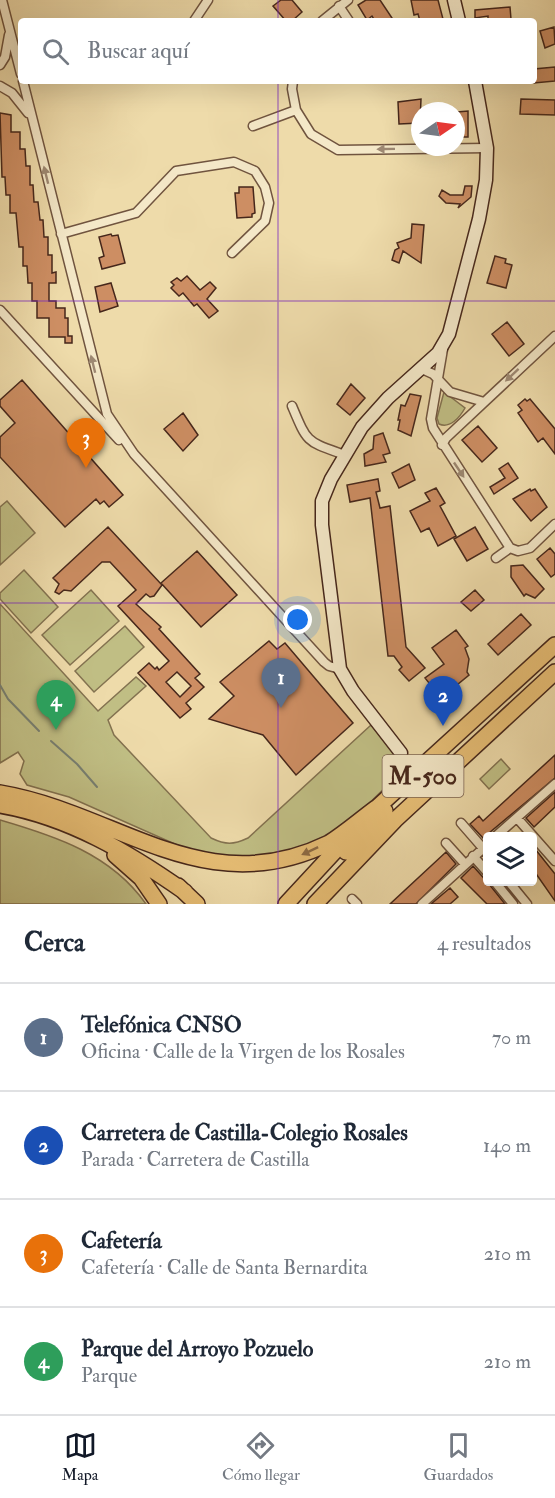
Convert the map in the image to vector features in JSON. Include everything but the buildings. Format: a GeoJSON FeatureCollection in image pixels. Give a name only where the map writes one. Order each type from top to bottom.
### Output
{"type":"FeatureCollection","features":[{"type":"Feature","properties":{"kind":"highway","name":"M-500"},"geometry":{"type":"LineString","coordinates":[[286,904],[376,808],[555,645]]}},
{"type":"Feature","properties":{"kind":"highway","name":"M-500"},"geometry":{"type":"LineString","coordinates":[[297,904],[386,810],[555,654]]}},
{"type":"Feature","properties":{"kind":"highway","name":"M-500"},"geometry":{"type":"LineString","coordinates":[[315,904],[363,863],[480,749],[550,676]]}},
{"type":"Feature","properties":{"kind":"highway"},"geometry":{"type":"LineString","coordinates":[[0,793],[72,820],[185,892],[196,904]]}},
{"type":"Feature","properties":{"kind":"highway"},"geometry":{"type":"LineString","coordinates":[[0,805],[72,820],[119,857],[141,878],[159,904]]}},
{"type":"Feature","properties":{"kind":"highway","name":"M-500"},"geometry":{"type":"LineString","coordinates":[[72,820],[166,855],[195,864],[228,869],[265,865],[300,856],[329,842],[376,808]]}},
{"type":"Feature","properties":{"kind":"street"},"geometry":{"type":"LineString","coordinates":[[2,0],[18,62]]}},
{"type":"Feature","properties":{"kind":"street"},"geometry":{"type":"LineString","coordinates":[[196,18],[208,0]]}},
{"type":"Feature","properties":{"kind":"street"},"geometry":{"type":"LineString","coordinates":[[325,18],[348,0]]}},
{"type":"Feature","properties":{"kind":"street"},"geometry":{"type":"LineString","coordinates":[[454,0],[458,18]]}},
{"type":"Feature","properties":{"kind":"street"},"geometry":{"type":"LineString","coordinates":[[339,6],[347,18]]}},
{"type":"Feature","properties":{"kind":"street"},"geometry":{"type":"LineString","coordinates":[[0,65],[8,45],[9,26]]}},
{"type":"Feature","properties":{"kind":"street"},"geometry":{"type":"LineString","coordinates":[[24,84],[100,392],[107,414],[134,454]]}},
{"type":"Feature","properties":{"kind":"street"},"geometry":{"type":"LineString","coordinates":[[293,84],[296,110],[311,134],[338,150],[487,148]]}},
{"type":"Feature","properties":{"kind":"street"},"geometry":{"type":"LineString","coordinates":[[476,84],[487,148],[486,180],[479,219],[443,346],[431,419],[442,445],[510,548],[518,551],[530,548],[555,524]]}},
{"type":"Feature","properties":{"kind":"street"},"geometry":{"type":"LineString","coordinates":[[0,86],[19,99],[32,118]]}},
{"type":"Feature","properties":{"kind":"street"},"geometry":{"type":"LineString","coordinates":[[253,126],[296,110]]}},
{"type":"Feature","properties":{"kind":"street"},"geometry":{"type":"LineString","coordinates":[[61,234],[136,213],[176,171],[234,162],[255,171],[266,187],[269,203],[265,221],[232,253]]}},
{"type":"Feature","properties":{"kind":"street"},"geometry":{"type":"LineString","coordinates":[[0,310],[324,662],[340,669]]}},
{"type":"Feature","properties":{"kind":"street"},"geometry":{"type":"LineString","coordinates":[[442,445],[555,336]]}},
{"type":"Feature","properties":{"kind":"street"},"geometry":{"type":"LineString","coordinates":[[396,789],[407,766],[401,753],[353,691],[340,669],[321,510],[326,489],[345,455],[373,414],[443,346]]}},
{"type":"Feature","properties":{"kind":"street"},"geometry":{"type":"LineString","coordinates":[[418,372],[437,381],[450,392],[484,402]]}},
{"type":"Feature","properties":{"kind":"street"},"geometry":{"type":"LineString","coordinates":[[81,398],[90,398],[100,392]]}},
{"type":"Feature","properties":{"kind":"street"},"geometry":{"type":"LineString","coordinates":[[292,406],[305,438],[316,445],[345,455]]}},
{"type":"Feature","properties":{"kind":"street"},"geometry":{"type":"LineString","coordinates":[[496,558],[510,548]]}},
{"type":"Feature","properties":{"kind":"street"},"geometry":{"type":"LineString","coordinates":[[401,753],[413,762],[430,757]]}},
{"type":"Feature","properties":{"kind":"street"},"geometry":{"type":"LineString","coordinates":[[502,832],[555,784]]}},
{"type":"Feature","properties":{"kind":"street"},"geometry":{"type":"LineString","coordinates":[[517,818],[555,861]]}},
{"type":"Feature","properties":{"kind":"street"},"geometry":{"type":"LineString","coordinates":[[461,823],[483,846]]}},
{"type":"Feature","properties":{"kind":"street"},"geometry":{"type":"LineString","coordinates":[[446,843],[465,864]]}},
{"type":"Feature","properties":{"kind":"street"},"geometry":{"type":"LineString","coordinates":[[422,904],[473,856],[483,851]]}},
{"type":"Feature","properties":{"kind":"street"},"geometry":{"type":"LineString","coordinates":[[473,856],[483,867]]}},
{"type":"Feature","properties":{"kind":"street"},"geometry":{"type":"LineString","coordinates":[[498,886],[513,904]]}},
{"type":"Feature","properties":{"kind":"street"},"geometry":{"type":"LineString","coordinates":[[512,886],[527,904]]}},
{"type":"Feature","properties":{"kind":"shaded area"},"geometry":{"type":"Polygon","coordinates":[[[444,392],[465,408],[451,424],[447,425],[439,424],[437,418],[444,392]]]}},
{"type":"Feature","properties":{"kind":"shaded area"},"geometry":{"type":"Polygon","coordinates":[[[7,501],[35,533],[0,565],[0,507],[7,501]]]}},
{"type":"Feature","properties":{"kind":"shaded area"},"geometry":{"type":"Polygon","coordinates":[[[24,570],[58,607],[31,633],[0,599],[0,593],[24,570]]]}},
{"type":"Feature","properties":{"kind":"shaded area"},"geometry":{"type":"Polygon","coordinates":[[[91,590],[119,621],[70,665],[42,635],[91,590]]]}},
{"type":"Feature","properties":{"kind":"shaded area"},"geometry":{"type":"Polygon","coordinates":[[[0,604],[98,711],[136,677],[146,686],[108,720],[114,735],[211,838],[229,843],[248,838],[371,725],[400,759],[402,771],[344,828],[318,843],[267,859],[221,856],[186,849],[69,797],[27,785],[20,774],[24,761],[18,752],[0,763],[0,604]]]}},
{"type":"Feature","properties":{"kind":"shaded area"},"geometry":{"type":"Polygon","coordinates":[[[125,626],[144,647],[94,692],[75,671],[125,626]]]}},
{"type":"Feature","properties":{"kind":"shaded area"},"geometry":{"type":"Polygon","coordinates":[[[501,759],[510,769],[489,789],[480,779],[501,759]]]}},
{"type":"Feature","properties":{"kind":"shaded area"},"geometry":{"type":"Polygon","coordinates":[[[0,820],[61,840],[80,849],[116,872],[146,904],[0,904],[0,820]]]}},
{"type":"Feature","properties":{"kind":"waterway"},"geometry":{"type":"LineString","coordinates":[[0,685],[8,699],[39,731]]}},
{"type":"Feature","properties":{"kind":"waterway"},"geometry":{"type":"LineString","coordinates":[[51,741],[77,764],[97,787]]}},
{"type":"Feature","properties":{"kind":"place","name":"Cafetería"},"geometry":{"type":"Point","coordinates":[86,468]}},
{"type":"Feature","properties":{"kind":"place","name":"Telefónica CNSO"},"geometry":{"type":"Point","coordinates":[281,708]}},
{"type":"Feature","properties":{"kind":"place","name":"Carretera de Castilla-Colegio Rosales"},"geometry":{"type":"Point","coordinates":[443,726]}},
{"type":"Feature","properties":{"kind":"place","name":"Parque del Arroyo Pozuelo"},"geometry":{"type":"Point","coordinates":[56,730]}}]}
